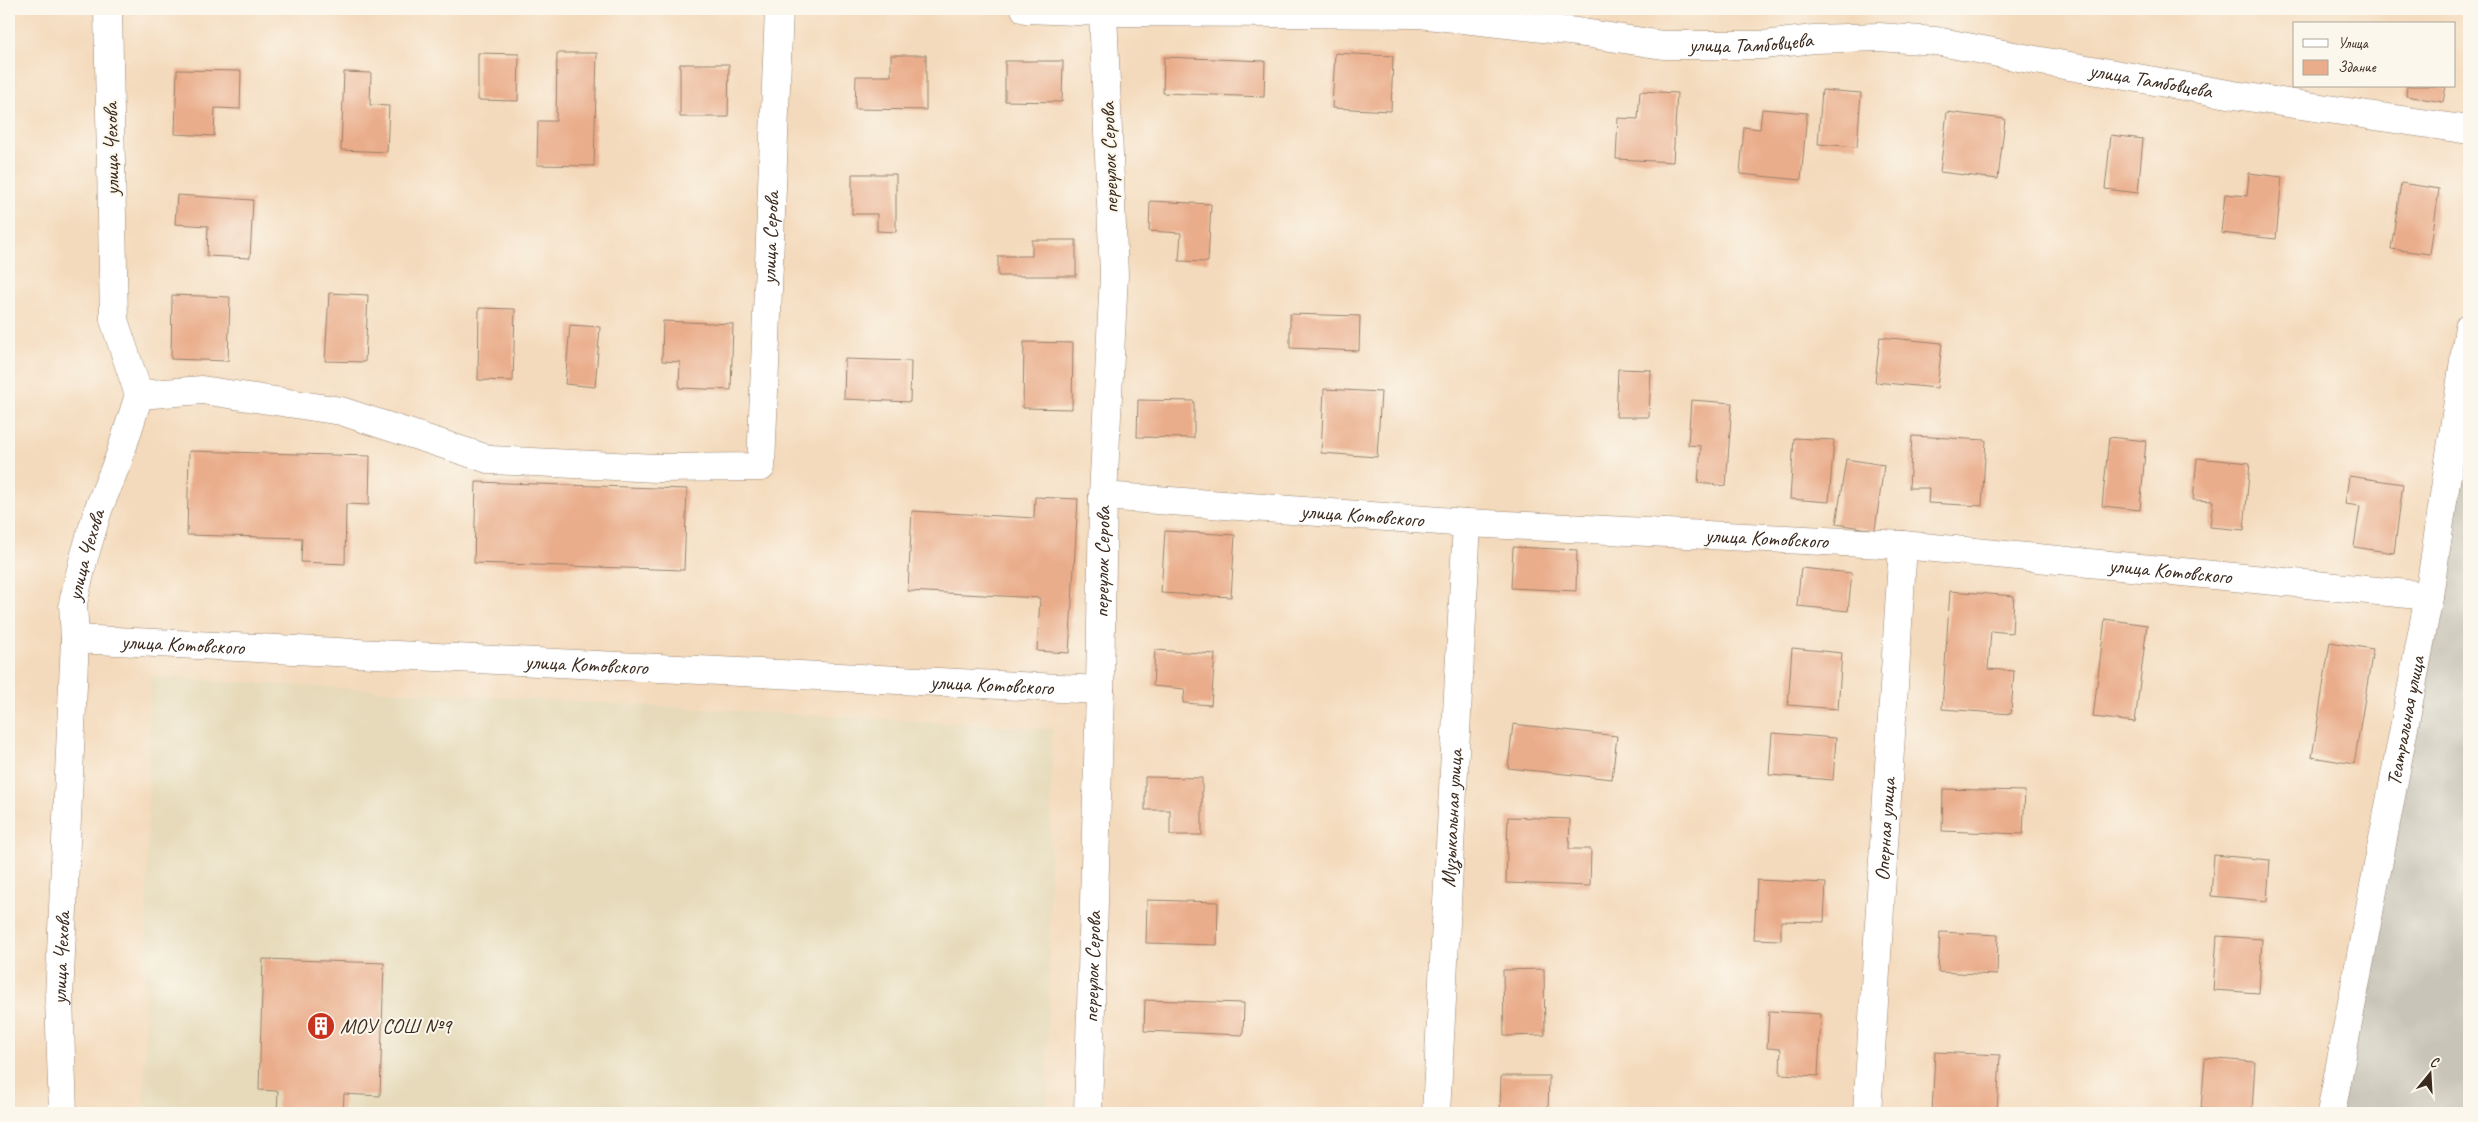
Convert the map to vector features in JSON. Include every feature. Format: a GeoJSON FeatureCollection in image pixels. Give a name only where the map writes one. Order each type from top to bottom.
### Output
{"type":"FeatureCollection","features":[{"type":"Feature","properties":{"kind":"street","name":"улица Чехова"},"geometry":{"type":"LineString","coordinates":[[64,1113],[59,998],[74,639],[73,603],[98,510],[119,458],[139,395],[114,320],[108,9]]}},
{"type":"Feature","properties":{"kind":"street","name":"улица Серова"},"geometry":{"type":"LineString","coordinates":[[139,395],[202,390],[341,411],[490,460],[647,468],[761,467],[779,9]]}},
{"type":"Feature","properties":{"kind":"street","name":"улица Тамбовцева"},"geometry":{"type":"LineString","coordinates":[[1025,9],[1103,12],[1419,14],[1577,32],[1664,45],[1763,46],[1814,39],[1879,37],[1936,41],[2234,95],[2469,130]]}},
{"type":"Feature","properties":{"kind":"street","name":"переулок Серова"},"geometry":{"type":"LineString","coordinates":[[1088,1113],[1100,690],[1103,496],[1114,276],[1103,12]]}},
{"type":"Feature","properties":{"kind":"street","name":"Театральная улица"},"geometry":{"type":"LineString","coordinates":[[2331,1113],[2430,596],[2469,327]]}},
{"type":"Feature","properties":{"kind":"street","name":"улица Котовского"},"geometry":{"type":"LineString","coordinates":[[1103,496],[1467,523],[1903,545],[2430,596]]}},
{"type":"Feature","properties":{"kind":"street","name":"Музыкальная улица"},"geometry":{"type":"LineString","coordinates":[[1436,1113],[1467,523]]}},
{"type":"Feature","properties":{"kind":"street","name":"Оперная улица"},"geometry":{"type":"LineString","coordinates":[[1867,1113],[1903,545]]}},
{"type":"Feature","properties":{"kind":"street","name":"улица Котовского"},"geometry":{"type":"LineString","coordinates":[[74,639],[1100,690]]}},
{"type":"Feature","properties":{"kind":"shaded area"},"geometry":{"type":"Polygon","coordinates":[[[2469,417],[2469,1113],[2334,1113],[2469,417]]]}},
{"type":"Feature","properties":{"kind":"shaded area"},"geometry":{"type":"Polygon","coordinates":[[[150,677],[1052,729],[1047,1113],[144,1113],[150,677]]]}},
{"type":"Feature","properties":{"kind":"building"},"geometry":{"type":"Polygon","coordinates":[[[478,53],[519,54],[518,101],[478,100],[478,53]]]}},
{"type":"Feature","properties":{"kind":"building"},"geometry":{"type":"Polygon","coordinates":[[[557,53],[597,53],[594,166],[537,165],[538,121],[556,121],[557,53]]]}},
{"type":"Feature","properties":{"kind":"building"},"geometry":{"type":"Polygon","coordinates":[[[1335,53],[1393,56],[1391,111],[1332,108],[1335,53]]]}},
{"type":"Feature","properties":{"kind":"building"},"geometry":{"type":"Polygon","coordinates":[[[891,55],[926,55],[926,110],[855,109],[856,76],[891,76],[891,55]]]}},
{"type":"Feature","properties":{"kind":"building"},"geometry":{"type":"Polygon","coordinates":[[[1164,57],[1265,61],[1264,97],[1163,93],[1164,57]]]}},
{"type":"Feature","properties":{"kind":"building"},"geometry":{"type":"Polygon","coordinates":[[[1005,61],[1063,61],[1062,102],[1005,101],[1005,61]]]}},
{"type":"Feature","properties":{"kind":"building"},"geometry":{"type":"Polygon","coordinates":[[[680,64],[729,64],[728,117],[680,117],[680,64]]]}},
{"type":"Feature","properties":{"kind":"building"},"geometry":{"type":"Polygon","coordinates":[[[177,70],[241,71],[240,109],[215,108],[214,136],[175,134],[177,70]]]}},
{"type":"Feature","properties":{"kind":"building"},"geometry":{"type":"Polygon","coordinates":[[[344,72],[371,73],[370,105],[389,106],[387,152],[341,150],[344,72]]]}},
{"type":"Feature","properties":{"kind":"building"},"geometry":{"type":"Polygon","coordinates":[[[2407,88],[2446,88],[2443,102],[2406,96],[2407,88]]]}},
{"type":"Feature","properties":{"kind":"building"},"geometry":{"type":"Polygon","coordinates":[[[1822,90],[1861,93],[1857,147],[1818,144],[1822,90]]]}},
{"type":"Feature","properties":{"kind":"building"},"geometry":{"type":"Polygon","coordinates":[[[1640,91],[1677,93],[1673,162],[1616,159],[1618,118],[1638,119],[1640,91]]]}},
{"type":"Feature","properties":{"kind":"building"},"geometry":{"type":"Polygon","coordinates":[[[1762,109],[1807,113],[1801,180],[1740,174],[1744,127],[1760,129],[1762,109]]]}},
{"type":"Feature","properties":{"kind":"building"},"geometry":{"type":"Polygon","coordinates":[[[1947,112],[2005,119],[1998,179],[1940,172],[1947,112]]]}},
{"type":"Feature","properties":{"kind":"building"},"geometry":{"type":"Polygon","coordinates":[[[2111,135],[2143,139],[2138,193],[2105,189],[2111,135]]]}},
{"type":"Feature","properties":{"kind":"building"},"geometry":{"type":"Polygon","coordinates":[[[2249,173],[2282,177],[2276,239],[2221,233],[2225,194],[2247,196],[2249,173]]]}},
{"type":"Feature","properties":{"kind":"building"},"geometry":{"type":"Polygon","coordinates":[[[852,174],[896,174],[896,232],[877,231],[877,214],[852,214],[852,174]]]}},
{"type":"Feature","properties":{"kind":"building"},"geometry":{"type":"Polygon","coordinates":[[[2401,183],[2439,189],[2430,254],[2391,249],[2401,183]]]}},
{"type":"Feature","properties":{"kind":"building"},"geometry":{"type":"Polygon","coordinates":[[[177,195],[253,200],[250,258],[207,256],[208,226],[175,224],[177,195]]]}},
{"type":"Feature","properties":{"kind":"building"},"geometry":{"type":"Polygon","coordinates":[[[1150,201],[1211,204],[1208,262],[1179,261],[1181,233],[1149,231],[1150,201]]]}},
{"type":"Feature","properties":{"kind":"building"},"geometry":{"type":"Polygon","coordinates":[[[1032,240],[1076,240],[1076,276],[998,276],[998,256],[1032,256],[1032,240]]]}},
{"type":"Feature","properties":{"kind":"building"},"geometry":{"type":"Polygon","coordinates":[[[329,293],[368,295],[365,362],[325,361],[329,293]]]}},
{"type":"Feature","properties":{"kind":"building"},"geometry":{"type":"Polygon","coordinates":[[[172,295],[230,297],[228,361],[171,359],[172,295]]]}},
{"type":"Feature","properties":{"kind":"building"},"geometry":{"type":"Polygon","coordinates":[[[479,308],[515,309],[513,381],[478,380],[479,308]]]}},
{"type":"Feature","properties":{"kind":"building"},"geometry":{"type":"Polygon","coordinates":[[[1290,314],[1360,316],[1359,351],[1290,348],[1290,314]]]}},
{"type":"Feature","properties":{"kind":"building"},"geometry":{"type":"Polygon","coordinates":[[[663,321],[733,324],[731,390],[679,388],[680,362],[662,361],[663,321]]]}},
{"type":"Feature","properties":{"kind":"building"},"geometry":{"type":"Polygon","coordinates":[[[570,325],[600,327],[595,387],[565,384],[570,325]]]}},
{"type":"Feature","properties":{"kind":"building"},"geometry":{"type":"Polygon","coordinates":[[[1880,337],[1942,343],[1937,388],[1875,382],[1880,337]]]}},
{"type":"Feature","properties":{"kind":"building"},"geometry":{"type":"Polygon","coordinates":[[[1024,342],[1073,343],[1072,409],[1023,408],[1024,342]]]}},
{"type":"Feature","properties":{"kind":"building"},"geometry":{"type":"Polygon","coordinates":[[[845,359],[911,361],[910,402],[844,399],[845,359]]]}},
{"type":"Feature","properties":{"kind":"building"},"geometry":{"type":"Polygon","coordinates":[[[1618,369],[1651,370],[1649,417],[1616,417],[1618,369]]]}},
{"type":"Feature","properties":{"kind":"building"},"geometry":{"type":"Polygon","coordinates":[[[1324,389],[1381,392],[1377,457],[1321,453],[1324,389]]]}},
{"type":"Feature","properties":{"kind":"building"},"geometry":{"type":"Polygon","coordinates":[[[1138,400],[1194,401],[1194,438],[1137,437],[1138,400]]]}},
{"type":"Feature","properties":{"kind":"building"},"geometry":{"type":"Polygon","coordinates":[[[1691,400],[1732,403],[1726,486],[1698,483],[1701,446],[1688,445],[1691,400]]]}},
{"type":"Feature","properties":{"kind":"building"},"geometry":{"type":"Polygon","coordinates":[[[1912,436],[1986,440],[1982,506],[1928,503],[1929,488],[1909,488],[1912,436]]]}},
{"type":"Feature","properties":{"kind":"building"},"geometry":{"type":"Polygon","coordinates":[[[2109,437],[2146,441],[2140,510],[2102,506],[2109,437]]]}},
{"type":"Feature","properties":{"kind":"building"},"geometry":{"type":"Polygon","coordinates":[[[1794,438],[1834,440],[1829,502],[1790,499],[1794,438]]]}},
{"type":"Feature","properties":{"kind":"building"},"geometry":{"type":"Polygon","coordinates":[[[189,451],[370,456],[369,505],[346,504],[345,564],[301,562],[302,538],[187,535],[189,451]]]}},
{"type":"Feature","properties":{"kind":"building"},"geometry":{"type":"Polygon","coordinates":[[[2197,458],[2250,463],[2244,530],[2210,527],[2213,501],[2193,500],[2197,458]]]}},
{"type":"Feature","properties":{"kind":"building"},"geometry":{"type":"Polygon","coordinates":[[[1846,459],[1884,465],[1875,530],[1836,524],[1846,459]]]}},
{"type":"Feature","properties":{"kind":"building"},"geometry":{"type":"Polygon","coordinates":[[[2349,476],[2403,484],[2394,553],[2354,547],[2360,506],[2345,504],[2349,476]]]}},
{"type":"Feature","properties":{"kind":"building"},"geometry":{"type":"Polygon","coordinates":[[[476,482],[687,489],[684,570],[474,563],[476,482]]]}},
{"type":"Feature","properties":{"kind":"building"},"geometry":{"type":"Polygon","coordinates":[[[1035,497],[1078,499],[1069,653],[1037,651],[1040,598],[908,591],[912,511],[1034,518],[1035,497]]]}},
{"type":"Feature","properties":{"kind":"building"},"geometry":{"type":"Polygon","coordinates":[[[1165,531],[1235,535],[1231,597],[1161,593],[1165,531]]]}},
{"type":"Feature","properties":{"kind":"building"},"geometry":{"type":"Polygon","coordinates":[[[1513,547],[1577,550],[1576,591],[1511,588],[1513,547]]]}},
{"type":"Feature","properties":{"kind":"building"},"geometry":{"type":"Polygon","coordinates":[[[1801,568],[1852,573],[1848,611],[1797,606],[1801,568]]]}},
{"type":"Feature","properties":{"kind":"building"},"geometry":{"type":"Polygon","coordinates":[[[1950,591],[2014,596],[2012,633],[1991,631],[1988,669],[2014,671],[2011,714],[1942,709],[1950,591]]]}},
{"type":"Feature","properties":{"kind":"building"},"geometry":{"type":"Polygon","coordinates":[[[2105,619],[2147,625],[2135,722],[2093,717],[2105,619]]]}},
{"type":"Feature","properties":{"kind":"building"},"geometry":{"type":"Polygon","coordinates":[[[2330,642],[2373,649],[2354,764],[2312,757],[2330,642]]]}},
{"type":"Feature","properties":{"kind":"building"},"geometry":{"type":"Polygon","coordinates":[[[1792,648],[1842,653],[1838,709],[1788,705],[1792,648]]]}},
{"type":"Feature","properties":{"kind":"building"},"geometry":{"type":"Polygon","coordinates":[[[1155,650],[1215,654],[1211,705],[1183,703],[1185,689],[1153,686],[1155,650]]]}},
{"type":"Feature","properties":{"kind":"building"},"geometry":{"type":"Polygon","coordinates":[[[1513,724],[1617,736],[1612,779],[1508,768],[1513,724]]]}},
{"type":"Feature","properties":{"kind":"building"},"geometry":{"type":"Polygon","coordinates":[[[1772,733],[1836,738],[1833,780],[1769,775],[1772,733]]]}},
{"type":"Feature","properties":{"kind":"building"},"geometry":{"type":"Polygon","coordinates":[[[1145,777],[1202,778],[1202,835],[1170,835],[1170,810],[1145,810],[1145,777]]]}},
{"type":"Feature","properties":{"kind":"building"},"geometry":{"type":"Polygon","coordinates":[[[1943,789],[2025,791],[2023,834],[1942,831],[1943,789]]]}},
{"type":"Feature","properties":{"kind":"building"},"geometry":{"type":"Polygon","coordinates":[[[1508,817],[1570,819],[1569,849],[1591,849],[1590,886],[1506,883],[1508,817]]]}},
{"type":"Feature","properties":{"kind":"building"},"geometry":{"type":"Polygon","coordinates":[[[2214,855],[2270,860],[2267,901],[2211,896],[2214,855]]]}},
{"type":"Feature","properties":{"kind":"building"},"geometry":{"type":"Polygon","coordinates":[[[1757,880],[1826,883],[1824,922],[1781,921],[1781,940],[1754,939],[1757,880]]]}},
{"type":"Feature","properties":{"kind":"building"},"geometry":{"type":"Polygon","coordinates":[[[1147,900],[1218,902],[1217,945],[1146,943],[1147,900]]]}},
{"type":"Feature","properties":{"kind":"building"},"geometry":{"type":"Polygon","coordinates":[[[1940,932],[1998,935],[1997,975],[1938,972],[1940,932]]]}},
{"type":"Feature","properties":{"kind":"building"},"geometry":{"type":"Polygon","coordinates":[[[2217,936],[2262,939],[2259,993],[2213,990],[2217,936]]]}},
{"type":"Feature","properties":{"kind":"building","name":"МОУ СОШ №9"},"geometry":{"type":"Polygon","coordinates":[[[263,959],[384,963],[380,1096],[344,1094],[343,1113],[277,1113],[278,1091],[259,1090],[263,959]]]}},
{"type":"Feature","properties":{"kind":"building"},"geometry":{"type":"Polygon","coordinates":[[[1544,969],[1545,1035],[1504,1036],[1503,970],[1544,969]]]}},
{"type":"Feature","properties":{"kind":"building"},"geometry":{"type":"Polygon","coordinates":[[[1145,1000],[1244,1003],[1243,1035],[1144,1031],[1145,1000]]]}},
{"type":"Feature","properties":{"kind":"building"},"geometry":{"type":"Polygon","coordinates":[[[1769,1011],[1821,1014],[1818,1076],[1780,1074],[1781,1049],[1767,1048],[1769,1011]]]}},
{"type":"Feature","properties":{"kind":"building"},"geometry":{"type":"Polygon","coordinates":[[[1935,1052],[2000,1055],[1997,1113],[1932,1113],[1935,1052]]]}},
{"type":"Feature","properties":{"kind":"building"},"geometry":{"type":"Polygon","coordinates":[[[2205,1058],[2255,1062],[2252,1112],[2201,1109],[2205,1058]]]}},
{"type":"Feature","properties":{"kind":"building"},"geometry":{"type":"Polygon","coordinates":[[[1501,1076],[1549,1076],[1548,1113],[1500,1113],[1501,1076]]]}},
{"type":"Feature","properties":{"kind":"place","name":"МОУ СОШ №9"},"geometry":{"type":"Point","coordinates":[321,1026]}}]}
